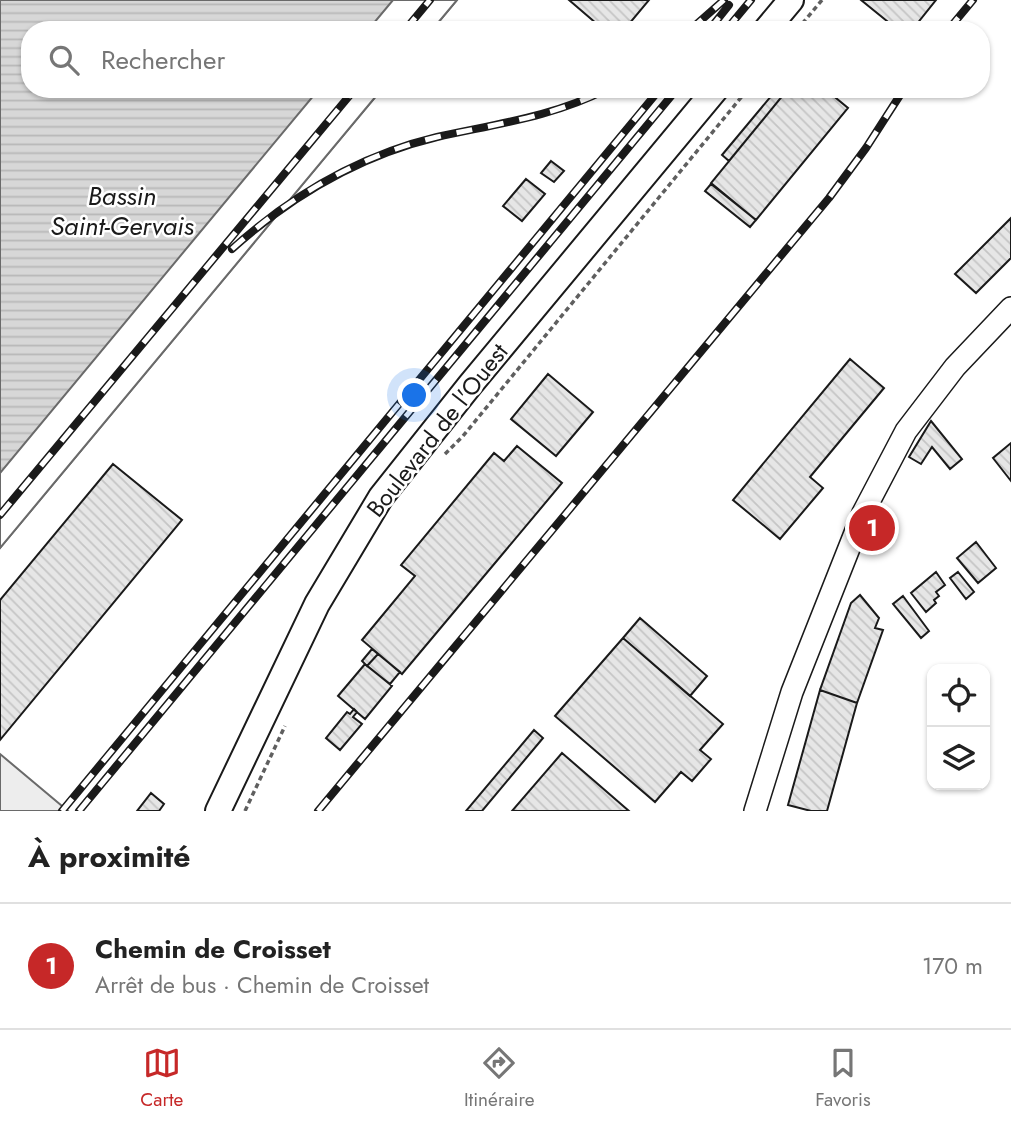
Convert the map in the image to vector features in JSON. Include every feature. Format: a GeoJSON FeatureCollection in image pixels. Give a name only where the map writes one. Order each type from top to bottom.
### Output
{"type":"FeatureCollection","features":[{"type":"Feature","properties":{"kind":"main road"},"geometry":{"type":"LineString","coordinates":[[774,21],[791,0]]}},
{"type":"Feature","properties":{"kind":"main road","name":"Boulevard de l'Ouest"},"geometry":{"type":"LineString","coordinates":[[218,811],[317,604],[381,498],[470,385],[709,98]]}},
{"type":"Feature","properties":{"kind":"street"},"geometry":{"type":"LineString","coordinates":[[755,811],[792,692],[869,501],[906,431],[955,367],[1011,308]]}},
{"type":"Feature","properties":{"kind":"path"},"geometry":{"type":"LineString","coordinates":[[804,21],[822,0]]}},
{"type":"Feature","properties":{"kind":"path"},"geometry":{"type":"LineString","coordinates":[[437,462],[463,436],[741,98]]}},
{"type":"Feature","properties":{"kind":"path"},"geometry":{"type":"LineString","coordinates":[[245,811],[288,719]]}},
{"type":"Feature","properties":{"kind":"shaded area"},"geometry":{"type":"Polygon","coordinates":[[[0,754],[68,811],[0,811],[0,754]]]}},
{"type":"Feature","properties":{"kind":"water","name":"Bassin Saint-Gervais"},"geometry":{"type":"Polygon","coordinates":[[[0,0],[457,0],[440,21],[21,21],[21,98],[375,98],[0,548],[0,0]]]}},
{"type":"Feature","properties":{"kind":"pier"},"geometry":{"type":"Polygon","coordinates":[[[393,0],[457,0],[440,21],[376,21],[393,0]]]}},
{"type":"Feature","properties":{"kind":"pier"},"geometry":{"type":"Polygon","coordinates":[[[312,98],[375,98],[0,548],[0,473],[312,98]]]}},
{"type":"Feature","properties":{"kind":"building"},"geometry":{"type":"Polygon","coordinates":[[[569,0],[649,0],[632,21],[594,21],[569,0]]]}},
{"type":"Feature","properties":{"kind":"building"},"geometry":{"type":"Polygon","coordinates":[[[861,0],[936,0],[919,21],[887,21],[861,0]]]}},
{"type":"Feature","properties":{"kind":"building"},"geometry":{"type":"Polygon","coordinates":[[[770,98],[781,98],[729,161],[722,155],[770,98]]]}},
{"type":"Feature","properties":{"kind":"building"},"geometry":{"type":"Polygon","coordinates":[[[781,98],[836,98],[848,108],[756,220],[711,183],[781,98]]]}},
{"type":"Feature","properties":{"kind":"building"},"geometry":{"type":"Polygon","coordinates":[[[551,161],[564,171],[554,182],[541,173],[551,161]]]}},
{"type":"Feature","properties":{"kind":"building"},"geometry":{"type":"Polygon","coordinates":[[[526,179],[545,194],[522,221],[503,206],[526,179]]]}},
{"type":"Feature","properties":{"kind":"building"},"geometry":{"type":"Polygon","coordinates":[[[711,184],[756,220],[750,227],[705,191],[711,184]]]}},
{"type":"Feature","properties":{"kind":"building"},"geometry":{"type":"Polygon","coordinates":[[[1011,218],[1011,258],[976,293],[955,274],[1011,218]]]}},
{"type":"Feature","properties":{"kind":"building"},"geometry":{"type":"Polygon","coordinates":[[[850,359],[884,388],[810,477],[823,488],[780,539],[733,500],[850,359]]]}},
{"type":"Feature","properties":{"kind":"building"},"geometry":{"type":"Polygon","coordinates":[[[548,374],[593,412],[556,456],[511,419],[548,374]]]}},
{"type":"Feature","properties":{"kind":"building"},"geometry":{"type":"Polygon","coordinates":[[[931,421],[962,459],[950,469],[932,447],[921,464],[909,457],[931,421]]]}},
{"type":"Feature","properties":{"kind":"building"},"geometry":{"type":"Polygon","coordinates":[[[1011,443],[1011,481],[993,458],[1011,443]]]}},
{"type":"Feature","properties":{"kind":"building"},"geometry":{"type":"Polygon","coordinates":[[[517,446],[562,483],[402,674],[362,640],[415,576],[401,565],[494,453],[504,461],[517,446]]]}},
{"type":"Feature","properties":{"kind":"building"},"geometry":{"type":"Polygon","coordinates":[[[113,464],[182,520],[0,740],[0,600],[113,464]]]}},
{"type":"Feature","properties":{"kind":"building"},"geometry":{"type":"Polygon","coordinates":[[[976,542],[996,568],[978,583],[957,558],[976,542]]]}},
{"type":"Feature","properties":{"kind":"building"},"geometry":{"type":"Polygon","coordinates":[[[936,572],[945,585],[936,592],[939,596],[934,600],[936,603],[926,612],[911,593],[936,572]]]}},
{"type":"Feature","properties":{"kind":"building"},"geometry":{"type":"Polygon","coordinates":[[[958,572],[974,592],[966,599],[950,578],[958,572]]]}},
{"type":"Feature","properties":{"kind":"building"},"geometry":{"type":"Polygon","coordinates":[[[860,595],[879,618],[875,628],[883,630],[857,703],[820,690],[851,603],[860,595]]]}},
{"type":"Feature","properties":{"kind":"building"},"geometry":{"type":"Polygon","coordinates":[[[903,596],[929,631],[921,638],[893,604],[903,596]]]}},
{"type":"Feature","properties":{"kind":"building"},"geometry":{"type":"Polygon","coordinates":[[[640,618],[707,676],[690,696],[623,638],[640,618]]]}},
{"type":"Feature","properties":{"kind":"building"},"geometry":{"type":"Polygon","coordinates":[[[623,638],[723,724],[700,750],[711,759],[692,781],[681,772],[655,802],[555,716],[623,638]]]}},
{"type":"Feature","properties":{"kind":"building"},"geometry":{"type":"Polygon","coordinates":[[[372,649],[378,654],[367,666],[362,661],[372,649]]]}},
{"type":"Feature","properties":{"kind":"building"},"geometry":{"type":"Polygon","coordinates":[[[378,654],[400,672],[390,684],[367,666],[378,654]]]}},
{"type":"Feature","properties":{"kind":"building"},"geometry":{"type":"Polygon","coordinates":[[[365,664],[392,686],[365,719],[338,696],[365,664]]]}},
{"type":"Feature","properties":{"kind":"building"},"geometry":{"type":"Polygon","coordinates":[[[820,690],[857,703],[827,811],[811,811],[788,805],[820,690]]]}},
{"type":"Feature","properties":{"kind":"building"},"geometry":{"type":"Polygon","coordinates":[[[354,709],[357,712],[353,717],[362,724],[340,750],[326,738],[347,712],[350,714],[354,709]]]}},
{"type":"Feature","properties":{"kind":"building"},"geometry":{"type":"Polygon","coordinates":[[[534,730],[543,738],[482,811],[466,811],[534,730]]]}},
{"type":"Feature","properties":{"kind":"building"},"geometry":{"type":"Polygon","coordinates":[[[562,753],[629,811],[512,811],[562,753]]]}},
{"type":"Feature","properties":{"kind":"building"},"geometry":{"type":"Polygon","coordinates":[[[151,793],[164,804],[159,811],[137,811],[151,793]]]}},
{"type":"Feature","properties":{"kind":"railway"},"geometry":{"type":"LineString","coordinates":[[412,21],[430,0]]}},
{"type":"Feature","properties":{"kind":"railway"},"geometry":{"type":"LineString","coordinates":[[700,21],[724,0]]}},
{"type":"Feature","properties":{"kind":"railway"},"geometry":{"type":"LineString","coordinates":[[734,21],[751,0]]}},
{"type":"Feature","properties":{"kind":"railway"},"geometry":{"type":"LineString","coordinates":[[956,21],[973,0]]}},
{"type":"Feature","properties":{"kind":"railway"},"geometry":{"type":"LineString","coordinates":[[716,21],[729,5]]}},
{"type":"Feature","properties":{"kind":"railway"},"geometry":{"type":"LineString","coordinates":[[0,515],[348,98]]}},
{"type":"Feature","properties":{"kind":"railway"},"geometry":{"type":"LineString","coordinates":[[232,249],[302,195],[380,155],[437,137],[545,113],[589,98]]}},
{"type":"Feature","properties":{"kind":"railway"},"geometry":{"type":"LineString","coordinates":[[62,811],[653,98]]}},
{"type":"Feature","properties":{"kind":"railway"},"geometry":{"type":"LineString","coordinates":[[79,811],[670,98]]}},
{"type":"Feature","properties":{"kind":"railway"},"geometry":{"type":"LineString","coordinates":[[318,811],[829,198],[898,98]]}},
{"type":"Feature","properties":{"kind":"place","name":"Chemin de Croisset"},"geometry":{"type":"Point","coordinates":[872,528]}}]}
